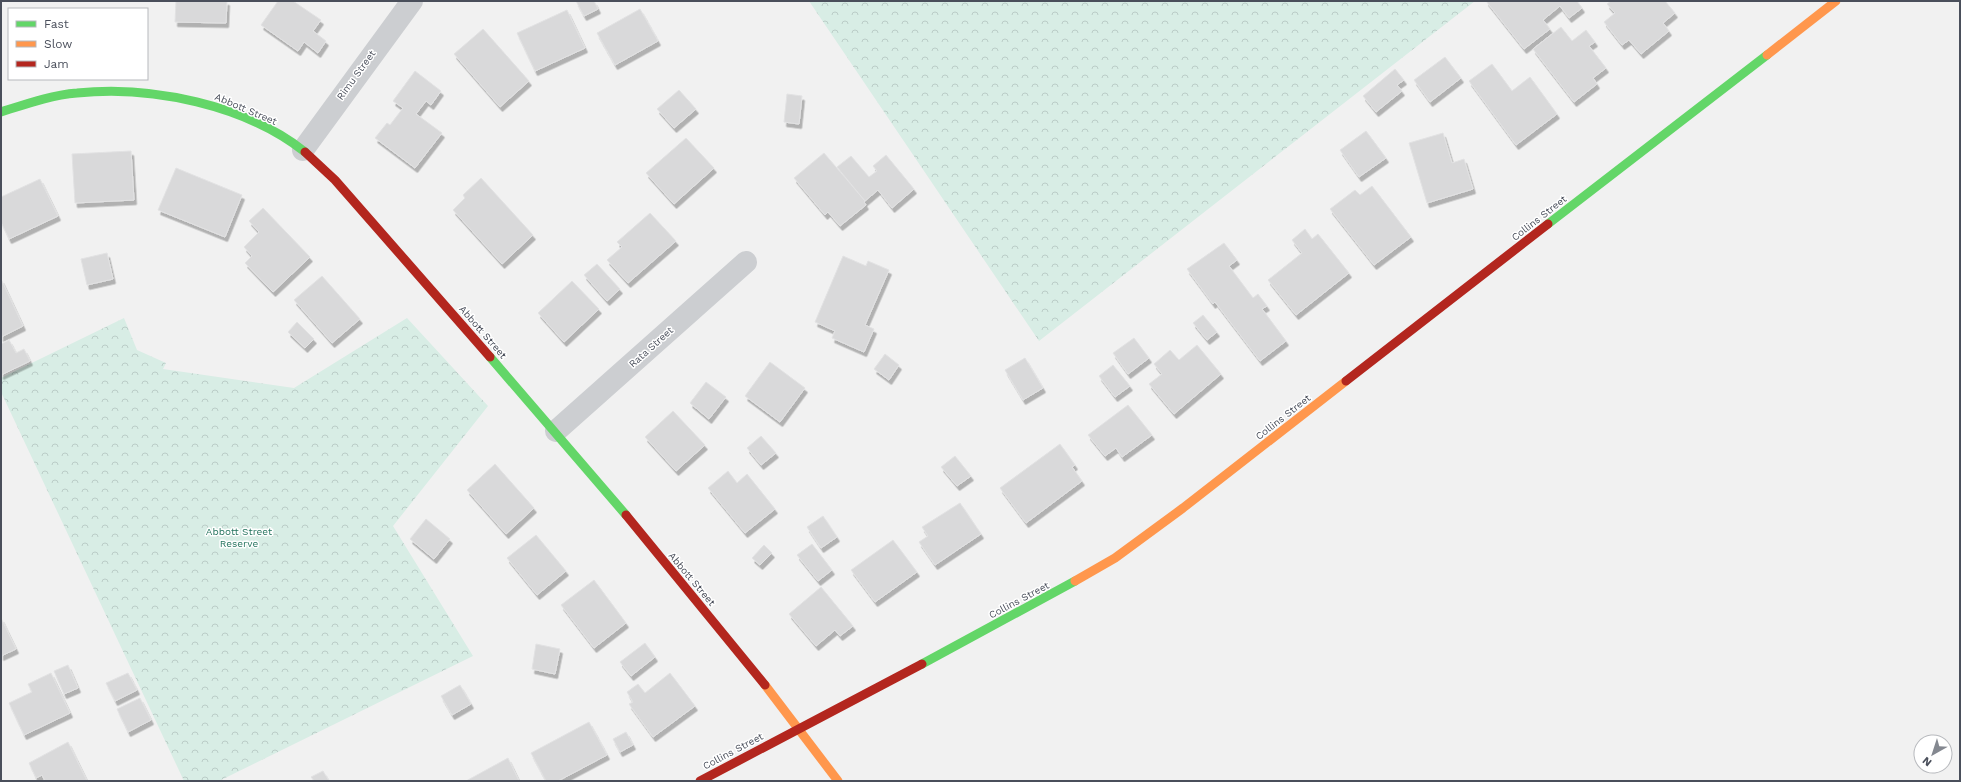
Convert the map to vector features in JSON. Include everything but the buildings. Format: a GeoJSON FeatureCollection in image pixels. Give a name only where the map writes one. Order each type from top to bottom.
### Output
{"type":"FeatureCollection","features":[{"type":"Feature","properties":{"kind":"street","name":"Rimu Street"},"geometry":{"type":"LineString","coordinates":[[303,150],[412,1]]}},
{"type":"Feature","properties":{"kind":"street","name":"Collins Street"},"geometry":{"type":"LineString","coordinates":[[700,781],[1039,602],[1115,558],[1184,508],[1836,1]]}},
{"type":"Feature","properties":{"kind":"street","name":"Abbott Street"},"geometry":{"type":"LineString","coordinates":[[1,112],[19,105],[75,93],[124,91],[178,96],[230,112],[269,129],[303,150],[335,180],[556,431],[704,611],[799,729],[838,781]]}},
{"type":"Feature","properties":{"kind":"street","name":"Rata Street"},"geometry":{"type":"LineString","coordinates":[[556,431],[746,262]]}},
{"type":"Feature","properties":{"kind":"green space"},"geometry":{"type":"Polygon","coordinates":[[[809,1],[1475,1],[1039,341],[809,1]]]}},
{"type":"Feature","properties":{"kind":"green space","name":"Abbott Street Reserve"},"geometry":{"type":"Polygon","coordinates":[[[124,318],[137,350],[166,363],[163,369],[294,388],[407,318],[488,406],[393,526],[473,656],[219,781],[184,781],[1,392],[1,378],[124,318]]]}},
{"type":"Feature","properties":{"kind":"traffic: fast"},"geometry":{"type":"LineString","coordinates":[[1548,224],[1767,55]]}},
{"type":"Feature","properties":{"kind":"traffic: fast"},"geometry":{"type":"LineString","coordinates":[[1,112],[29,103],[67,94],[106,91],[136,92],[197,102],[226,111],[255,122],[281,136],[305,152]]}},
{"type":"Feature","properties":{"kind":"traffic: fast"},"geometry":{"type":"LineString","coordinates":[[490,357],[626,515]]}},
{"type":"Feature","properties":{"kind":"traffic: fast"},"geometry":{"type":"LineString","coordinates":[[922,664],[1075,581]]}},
{"type":"Feature","properties":{"kind":"traffic: slow"},"geometry":{"type":"LineString","coordinates":[[1767,55],[1836,1]]}},
{"type":"Feature","properties":{"kind":"traffic: slow"},"geometry":{"type":"LineString","coordinates":[[1075,581],[1115,558],[1183,508],[1346,381]]}},
{"type":"Feature","properties":{"kind":"traffic: slow"},"geometry":{"type":"LineString","coordinates":[[765,685],[838,781]]}},
{"type":"Feature","properties":{"kind":"traffic: jam"},"geometry":{"type":"LineString","coordinates":[[305,152],[335,180],[490,357]]}},
{"type":"Feature","properties":{"kind":"traffic: jam"},"geometry":{"type":"LineString","coordinates":[[1346,381],[1548,224]]}},
{"type":"Feature","properties":{"kind":"traffic: jam"},"geometry":{"type":"LineString","coordinates":[[626,515],[765,685]]}},
{"type":"Feature","properties":{"kind":"traffic: jam"},"geometry":{"type":"LineString","coordinates":[[700,781],[922,664]]}}]}
